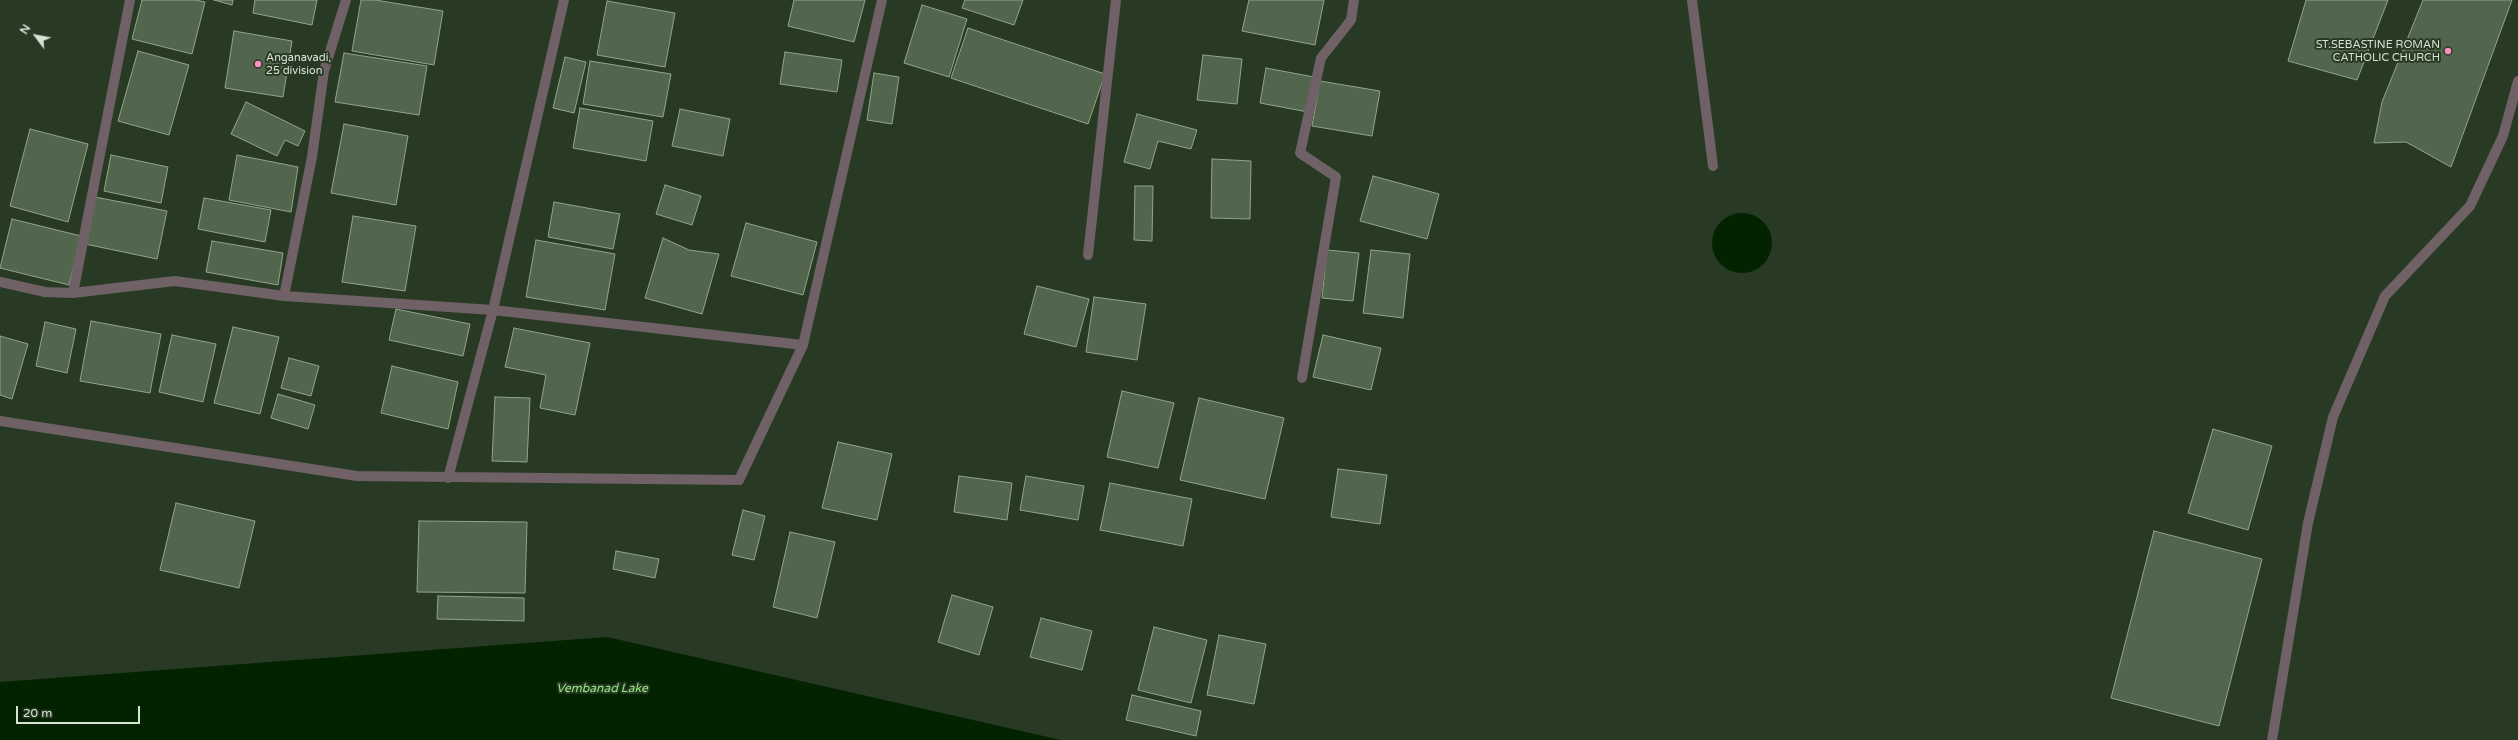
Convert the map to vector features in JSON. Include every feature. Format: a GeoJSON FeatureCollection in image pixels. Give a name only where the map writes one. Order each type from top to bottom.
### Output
{"type":"FeatureCollection","features":[{"type":"Feature","properties":{"kind":"street"},"geometry":{"type":"LineString","coordinates":[[73,293],[130,0]]}},
{"type":"Feature","properties":{"kind":"street"},"geometry":{"type":"LineString","coordinates":[[284,296],[312,156],[324,71],[346,0]]}},
{"type":"Feature","properties":{"kind":"street"},"geometry":{"type":"LineString","coordinates":[[448,478],[493,310],[564,0]]}},
{"type":"Feature","properties":{"kind":"street"},"geometry":{"type":"LineString","coordinates":[[0,421],[357,476],[739,480],[803,345],[882,0]]}},
{"type":"Feature","properties":{"kind":"street"},"geometry":{"type":"LineString","coordinates":[[1088,255],[1116,0]]}},
{"type":"Feature","properties":{"kind":"street"},"geometry":{"type":"LineString","coordinates":[[1302,378],[1336,176],[1300,153],[1320,58],[1351,20],[1354,0]]}},
{"type":"Feature","properties":{"kind":"street"},"geometry":{"type":"LineString","coordinates":[[1692,0],[1713,166]]}},
{"type":"Feature","properties":{"kind":"street"},"geometry":{"type":"LineString","coordinates":[[2272,740],[2308,523],[2333,417],[2385,296],[2470,206],[2503,136],[2518,81]]}},
{"type":"Feature","properties":{"kind":"street"},"geometry":{"type":"LineString","coordinates":[[0,282],[45,292],[73,293],[175,281],[284,296],[493,310],[803,345]]}},
{"type":"Feature","properties":{"kind":"water"},"geometry":{"type":"Polygon","coordinates":[[[1742,213],[1759,218],[1767,226],[1772,243],[1767,260],[1759,268],[1742,273],[1725,268],[1717,260],[1712,243],[1717,226],[1725,218],[1742,213]]]}},
{"type":"Feature","properties":{"kind":"water","name":"Vembanad Lake"},"geometry":{"type":"Polygon","coordinates":[[[607,637],[1061,740],[0,740],[0,682],[607,637]]]}},
{"type":"Feature","properties":{"kind":"building"},"geometry":{"type":"Polygon","coordinates":[[[142,0],[196,0],[205,2],[192,54],[132,39],[142,0]]]}},
{"type":"Feature","properties":{"kind":"building"},"geometry":{"type":"Polygon","coordinates":[[[214,0],[233,0],[232,5],[214,0]]]}},
{"type":"Feature","properties":{"kind":"building"},"geometry":{"type":"Polygon","coordinates":[[[255,0],[317,0],[312,25],[253,13],[255,0]]]}},
{"type":"Feature","properties":{"kind":"building"},"geometry":{"type":"Polygon","coordinates":[[[361,0],[375,0],[443,11],[434,65],[352,51],[361,0]]]}},
{"type":"Feature","properties":{"kind":"building"},"geometry":{"type":"Polygon","coordinates":[[[794,0],[865,0],[854,42],[788,26],[794,0]]]}},
{"type":"Feature","properties":{"kind":"building"},"geometry":{"type":"Polygon","coordinates":[[[965,0],[1023,0],[1014,25],[962,8],[965,0]]]}},
{"type":"Feature","properties":{"kind":"building"},"geometry":{"type":"Polygon","coordinates":[[[1249,0],[1324,0],[1315,45],[1242,31],[1249,0]]]}},
{"type":"Feature","properties":{"kind":"building"},"geometry":{"type":"Polygon","coordinates":[[[2306,0],[2388,0],[2357,80],[2288,61],[2306,0]]]}},
{"type":"Feature","properties":{"kind":"building","name":"ST.SEBASTINE ROMAN CATHOLIC CHURCH"},"geometry":{"type":"Polygon","coordinates":[[[2423,0],[2512,0],[2451,167],[2406,142],[2374,143],[2382,102],[2423,0]]]}},
{"type":"Feature","properties":{"kind":"building"},"geometry":{"type":"Polygon","coordinates":[[[607,1],[675,13],[665,67],[597,55],[607,1]]]}},
{"type":"Feature","properties":{"kind":"building"},"geometry":{"type":"Polygon","coordinates":[[[922,5],[967,19],[949,77],[904,63],[922,5]]]}},
{"type":"Feature","properties":{"kind":"building"},"geometry":{"type":"Polygon","coordinates":[[[968,28],[1105,74],[1088,124],[951,78],[968,28]]]}},
{"type":"Feature","properties":{"kind":"building","name":"Anganavadi, 25 division"},"geometry":{"type":"Polygon","coordinates":[[[234,31],[292,41],[283,97],[225,88],[234,31]]]}},
{"type":"Feature","properties":{"kind":"building"},"geometry":{"type":"Polygon","coordinates":[[[138,51],[189,65],[169,135],[118,121],[138,51]]]}},
{"type":"Feature","properties":{"kind":"building"},"geometry":{"type":"Polygon","coordinates":[[[785,52],[842,60],[837,92],[780,84],[785,52]]]}},
{"type":"Feature","properties":{"kind":"building"},"geometry":{"type":"Polygon","coordinates":[[[344,53],[427,66],[419,115],[335,102],[344,53]]]}},
{"type":"Feature","properties":{"kind":"building"},"geometry":{"type":"Polygon","coordinates":[[[1203,55],[1242,59],[1237,104],[1197,100],[1203,55]]]}},
{"type":"Feature","properties":{"kind":"building"},"geometry":{"type":"Polygon","coordinates":[[[565,57],[586,62],[574,113],[553,108],[565,57]]]}},
{"type":"Feature","properties":{"kind":"building"},"geometry":{"type":"Polygon","coordinates":[[[590,61],[671,74],[663,117],[583,104],[590,61]]]}},
{"type":"Feature","properties":{"kind":"building"},"geometry":{"type":"Polygon","coordinates":[[[1266,68],[1314,77],[1308,112],[1260,103],[1266,68]]]}},
{"type":"Feature","properties":{"kind":"building"},"geometry":{"type":"Polygon","coordinates":[[[874,73],[899,77],[892,124],[867,120],[874,73]]]}},
{"type":"Feature","properties":{"kind":"building"},"geometry":{"type":"Polygon","coordinates":[[[1320,81],[1380,91],[1372,136],[1312,126],[1320,81]]]}},
{"type":"Feature","properties":{"kind":"building"},"geometry":{"type":"Polygon","coordinates":[[[246,102],[305,131],[298,146],[285,140],[277,156],[231,134],[246,102]]]}},
{"type":"Feature","properties":{"kind":"building"},"geometry":{"type":"Polygon","coordinates":[[[580,108],[653,121],[646,161],[573,148],[580,108]]]}},
{"type":"Feature","properties":{"kind":"building"},"geometry":{"type":"Polygon","coordinates":[[[680,109],[730,119],[723,156],[672,146],[680,109]]]}},
{"type":"Feature","properties":{"kind":"building"},"geometry":{"type":"Polygon","coordinates":[[[1137,114],[1197,130],[1191,149],[1158,141],[1150,169],[1124,162],[1137,114]]]}},
{"type":"Feature","properties":{"kind":"building"},"geometry":{"type":"Polygon","coordinates":[[[344,124],[408,136],[396,205],[331,193],[344,124]]]}},
{"type":"Feature","properties":{"kind":"building"},"geometry":{"type":"Polygon","coordinates":[[[30,129],[88,144],[68,222],[10,206],[30,129]]]}},
{"type":"Feature","properties":{"kind":"building"},"geometry":{"type":"Polygon","coordinates":[[[111,155],[168,167],[161,203],[104,191],[111,155]]]}},
{"type":"Feature","properties":{"kind":"building"},"geometry":{"type":"Polygon","coordinates":[[[237,155],[298,167],[291,212],[229,200],[237,155]]]}},
{"type":"Feature","properties":{"kind":"building"},"geometry":{"type":"Polygon","coordinates":[[[1212,159],[1251,161],[1250,219],[1211,218],[1212,159]]]}},
{"type":"Feature","properties":{"kind":"building"},"geometry":{"type":"Polygon","coordinates":[[[1373,176],[1439,194],[1427,239],[1360,221],[1373,176]]]}},
{"type":"Feature","properties":{"kind":"building"},"geometry":{"type":"Polygon","coordinates":[[[665,185],[701,196],[692,225],[656,214],[665,185]]]}},
{"type":"Feature","properties":{"kind":"building"},"geometry":{"type":"Polygon","coordinates":[[[1135,186],[1153,186],[1152,241],[1134,240],[1135,186]]]}},
{"type":"Feature","properties":{"kind":"building"},"geometry":{"type":"Polygon","coordinates":[[[95,197],[167,211],[157,259],[85,244],[95,197]]]}},
{"type":"Feature","properties":{"kind":"building"},"geometry":{"type":"Polygon","coordinates":[[[204,198],[271,210],[265,242],[198,229],[204,198]]]}},
{"type":"Feature","properties":{"kind":"building"},"geometry":{"type":"Polygon","coordinates":[[[554,202],[620,214],[613,249],[548,237],[554,202]]]}},
{"type":"Feature","properties":{"kind":"building"},"geometry":{"type":"Polygon","coordinates":[[[353,216],[416,226],[405,291],[342,282],[353,216]]]}},
{"type":"Feature","properties":{"kind":"building"},"geometry":{"type":"Polygon","coordinates":[[[12,219],[81,236],[69,285],[0,268],[12,219]]]}},
{"type":"Feature","properties":{"kind":"building"},"geometry":{"type":"Polygon","coordinates":[[[746,223],[817,242],[803,295],[731,276],[746,223]]]}},
{"type":"Feature","properties":{"kind":"building"},"geometry":{"type":"Polygon","coordinates":[[[663,238],[689,250],[719,254],[702,314],[645,298],[663,238]]]}},
{"type":"Feature","properties":{"kind":"building"},"geometry":{"type":"Polygon","coordinates":[[[536,240],[615,254],[605,310],[526,297],[536,240]]]}},
{"type":"Feature","properties":{"kind":"building"},"geometry":{"type":"Polygon","coordinates":[[[212,241],[283,253],[278,285],[206,272],[212,241]]]}},
{"type":"Feature","properties":{"kind":"building"},"geometry":{"type":"Polygon","coordinates":[[[1327,250],[1359,253],[1353,301],[1322,298],[1327,250]]]}},
{"type":"Feature","properties":{"kind":"building"},"geometry":{"type":"Polygon","coordinates":[[[1371,250],[1410,254],[1403,318],[1363,313],[1371,250]]]}},
{"type":"Feature","properties":{"kind":"building"},"geometry":{"type":"Polygon","coordinates":[[[1037,286],[1089,299],[1076,347],[1024,334],[1037,286]]]}},
{"type":"Feature","properties":{"kind":"building"},"geometry":{"type":"Polygon","coordinates":[[[1094,297],[1146,304],[1137,360],[1086,352],[1094,297]]]}},
{"type":"Feature","properties":{"kind":"building"},"geometry":{"type":"Polygon","coordinates":[[[396,309],[470,324],[463,356],[389,340],[396,309]]]}},
{"type":"Feature","properties":{"kind":"building"},"geometry":{"type":"Polygon","coordinates":[[[91,321],[161,334],[150,393],[80,381],[91,321]]]}},
{"type":"Feature","properties":{"kind":"building"},"geometry":{"type":"Polygon","coordinates":[[[45,322],[76,329],[67,373],[36,366],[45,322]]]}},
{"type":"Feature","properties":{"kind":"building"},"geometry":{"type":"Polygon","coordinates":[[[233,327],[279,337],[260,414],[214,403],[233,327]]]}},
{"type":"Feature","properties":{"kind":"building"},"geometry":{"type":"Polygon","coordinates":[[[514,328],[590,343],[575,415],[540,408],[546,375],[505,367],[514,328]]]}},
{"type":"Feature","properties":{"kind":"building"},"geometry":{"type":"Polygon","coordinates":[[[172,335],[216,344],[203,402],[159,392],[172,335]]]}},
{"type":"Feature","properties":{"kind":"building"},"geometry":{"type":"Polygon","coordinates":[[[1323,335],[1381,348],[1371,390],[1313,377],[1323,335]]]}},
{"type":"Feature","properties":{"kind":"building"},"geometry":{"type":"Polygon","coordinates":[[[0,336],[28,344],[12,399],[0,395],[0,336]]]}},
{"type":"Feature","properties":{"kind":"building"},"geometry":{"type":"Polygon","coordinates":[[[289,358],[319,366],[311,396],[281,388],[289,358]]]}},
{"type":"Feature","properties":{"kind":"building"},"geometry":{"type":"Polygon","coordinates":[[[392,366],[458,382],[448,429],[381,413],[392,366]]]}},
{"type":"Feature","properties":{"kind":"building"},"geometry":{"type":"Polygon","coordinates":[[[1122,391],[1174,403],[1158,468],[1107,457],[1122,391]]]}},
{"type":"Feature","properties":{"kind":"building"},"geometry":{"type":"Polygon","coordinates":[[[278,394],[315,405],[308,429],[271,418],[278,394]]]}},
{"type":"Feature","properties":{"kind":"building"},"geometry":{"type":"Polygon","coordinates":[[[495,397],[530,398],[527,462],[492,461],[495,397]]]}},
{"type":"Feature","properties":{"kind":"building"},"geometry":{"type":"Polygon","coordinates":[[[1199,398],[1284,418],[1265,499],[1180,480],[1199,398]]]}},
{"type":"Feature","properties":{"kind":"building"},"geometry":{"type":"Polygon","coordinates":[[[2213,429],[2272,446],[2248,530],[2188,513],[2213,429]]]}},
{"type":"Feature","properties":{"kind":"building"},"geometry":{"type":"Polygon","coordinates":[[[838,442],[892,454],[877,520],[822,508],[838,442]]]}},
{"type":"Feature","properties":{"kind":"building"},"geometry":{"type":"Polygon","coordinates":[[[1338,469],[1387,475],[1380,524],[1331,517],[1338,469]]]}},
{"type":"Feature","properties":{"kind":"building"},"geometry":{"type":"Polygon","coordinates":[[[959,476],[1012,483],[1007,520],[954,512],[959,476]]]}},
{"type":"Feature","properties":{"kind":"building"},"geometry":{"type":"Polygon","coordinates":[[[1026,476],[1084,486],[1078,520],[1020,510],[1026,476]]]}},
{"type":"Feature","properties":{"kind":"building"},"geometry":{"type":"Polygon","coordinates":[[[1110,483],[1192,499],[1183,546],[1100,530],[1110,483]]]}},
{"type":"Feature","properties":{"kind":"building"},"geometry":{"type":"Polygon","coordinates":[[[176,503],[255,521],[239,588],[160,570],[176,503]]]}},
{"type":"Feature","properties":{"kind":"building"},"geometry":{"type":"Polygon","coordinates":[[[743,510],[765,516],[754,560],[732,555],[743,510]]]}},
{"type":"Feature","properties":{"kind":"building"},"geometry":{"type":"Polygon","coordinates":[[[419,521],[527,522],[525,593],[417,592],[419,521]]]}},
{"type":"Feature","properties":{"kind":"building"},"geometry":{"type":"Polygon","coordinates":[[[2154,531],[2262,559],[2219,726],[2111,698],[2154,531]]]}},
{"type":"Feature","properties":{"kind":"building"},"geometry":{"type":"Polygon","coordinates":[[[790,532],[835,542],[817,618],[773,607],[790,532]]]}},
{"type":"Feature","properties":{"kind":"building"},"geometry":{"type":"Polygon","coordinates":[[[616,551],[659,559],[655,578],[613,569],[616,551]]]}},
{"type":"Feature","properties":{"kind":"building"},"geometry":{"type":"Polygon","coordinates":[[[952,595],[993,607],[979,655],[938,642],[952,595]]]}},
{"type":"Feature","properties":{"kind":"building"},"geometry":{"type":"Polygon","coordinates":[[[438,596],[524,598],[524,621],[437,619],[438,596]]]}},
{"type":"Feature","properties":{"kind":"building"},"geometry":{"type":"Polygon","coordinates":[[[1041,618],[1092,631],[1082,670],[1030,657],[1041,618]]]}},
{"type":"Feature","properties":{"kind":"building"},"geometry":{"type":"Polygon","coordinates":[[[1154,627],[1207,640],[1191,703],[1138,690],[1154,627]]]}},
{"type":"Feature","properties":{"kind":"building"},"geometry":{"type":"Polygon","coordinates":[[[1219,635],[1266,644],[1254,704],[1207,695],[1219,635]]]}},
{"type":"Feature","properties":{"kind":"building"},"geometry":{"type":"Polygon","coordinates":[[[1132,695],[1201,711],[1196,736],[1126,720],[1132,695]]]}},
{"type":"Feature","properties":{"kind":"place","name":"ST.SEBASTINE ROMAN CATHOLIC CHURCH"},"geometry":{"type":"Point","coordinates":[2448,51]}},
{"type":"Feature","properties":{"kind":"place","name":"Anganavadi, 25 division"},"geometry":{"type":"Point","coordinates":[258,64]}}]}
